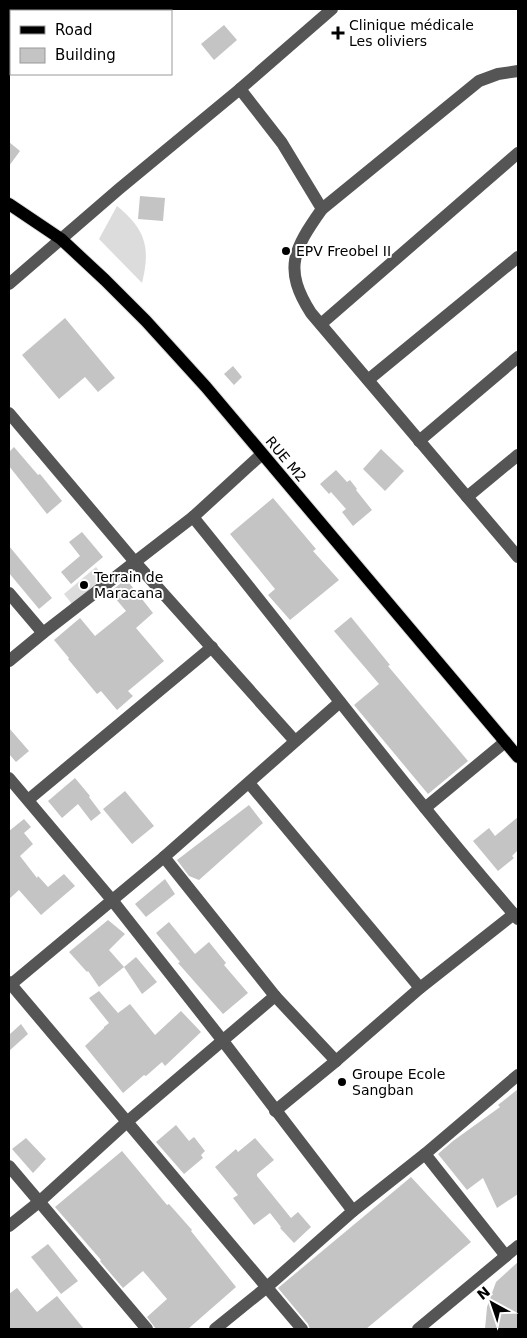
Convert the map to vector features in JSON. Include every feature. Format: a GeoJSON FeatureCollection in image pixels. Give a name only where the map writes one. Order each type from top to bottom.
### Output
{"type":"FeatureCollection","features":[{"type":"Feature","properties":{"kind":"main road","name":"RUE M2"},"geometry":{"type":"LineString","coordinates":[[9,204],[61,239],[105,280],[206,387],[518,757]]}},
{"type":"Feature","properties":{"kind":"street"},"geometry":{"type":"LineString","coordinates":[[9,284],[332,9]]}},
{"type":"Feature","properties":{"kind":"street"},"geometry":{"type":"LineString","coordinates":[[517,555],[311,313],[301,297],[294,268],[296,252],[309,227],[322,209],[479,81],[498,74],[518,72]]}},
{"type":"Feature","properties":{"kind":"street"},"geometry":{"type":"LineString","coordinates":[[240,89],[282,143],[322,209]]}},
{"type":"Feature","properties":{"kind":"street"},"geometry":{"type":"LineString","coordinates":[[321,324],[518,153]]}},
{"type":"Feature","properties":{"kind":"street"},"geometry":{"type":"LineString","coordinates":[[368,380],[518,257]]}},
{"type":"Feature","properties":{"kind":"street"},"geometry":{"type":"LineString","coordinates":[[419,441],[518,357]]}},
{"type":"Feature","properties":{"kind":"street"},"geometry":{"type":"LineString","coordinates":[[9,413],[135,562],[295,741]]}},
{"type":"Feature","properties":{"kind":"street"},"geometry":{"type":"LineString","coordinates":[[9,661],[193,517],[262,454]]}},
{"type":"Feature","properties":{"kind":"street"},"geometry":{"type":"LineString","coordinates":[[467,497],[518,455]]}},
{"type":"Feature","properties":{"kind":"street"},"geometry":{"type":"LineString","coordinates":[[193,517],[425,808],[516,916],[420,988],[276,1111]]}},
{"type":"Feature","properties":{"kind":"street"},"geometry":{"type":"LineString","coordinates":[[9,593],[43,633]]}},
{"type":"Feature","properties":{"kind":"street"},"geometry":{"type":"LineString","coordinates":[[28,800],[212,647]]}},
{"type":"Feature","properties":{"kind":"street"},"geometry":{"type":"LineString","coordinates":[[302,1329],[128,1121],[9,984],[164,857],[340,702]]}},
{"type":"Feature","properties":{"kind":"street"},"geometry":{"type":"LineString","coordinates":[[425,808],[505,742]]}},
{"type":"Feature","properties":{"kind":"street"},"geometry":{"type":"LineString","coordinates":[[9,778],[112,900],[353,1211]]}},
{"type":"Feature","properties":{"kind":"street"},"geometry":{"type":"LineString","coordinates":[[249,783],[420,988]]}},
{"type":"Feature","properties":{"kind":"street"},"geometry":{"type":"LineString","coordinates":[[164,857],[275,996],[336,1061]]}},
{"type":"Feature","properties":{"kind":"street"},"geometry":{"type":"LineString","coordinates":[[9,1226],[39,1202],[128,1121],[275,996]]}},
{"type":"Feature","properties":{"kind":"street"},"geometry":{"type":"LineString","coordinates":[[215,1329],[353,1211],[425,1154],[518,1075]]}},
{"type":"Feature","properties":{"kind":"street"},"geometry":{"type":"LineString","coordinates":[[425,1154],[506,1256]]}},
{"type":"Feature","properties":{"kind":"street"},"geometry":{"type":"LineString","coordinates":[[9,1166],[147,1329]]}},
{"type":"Feature","properties":{"kind":"street"},"geometry":{"type":"LineString","coordinates":[[419,1329],[518,1246]]}},
{"type":"Feature","properties":{"kind":"shaded area"},"geometry":{"type":"Polygon","coordinates":[[[117,206],[134,223],[140,231],[143,240],[146,259],[142,283],[99,239],[117,206]]]}},
{"type":"Feature","properties":{"kind":"shaded area","name":"Terrain de Maracana"},"geometry":{"type":"Polygon","coordinates":[[[96,567],[104,577],[72,604],[64,594],[96,567]]]}},
{"type":"Feature","properties":{"kind":"building"},"geometry":{"type":"Polygon","coordinates":[[[224,25],[237,40],[214,60],[201,44],[224,25]]]}},
{"type":"Feature","properties":{"kind":"building"},"geometry":{"type":"Polygon","coordinates":[[[9,142],[20,151],[9,166],[9,142]]]}},
{"type":"Feature","properties":{"kind":"building"},"geometry":{"type":"Polygon","coordinates":[[[140,196],[165,198],[163,221],[138,219],[140,196]]]}},
{"type":"Feature","properties":{"kind":"building"},"geometry":{"type":"Polygon","coordinates":[[[65,318],[115,378],[98,392],[85,377],[59,399],[22,355],[65,318]]]}},
{"type":"Feature","properties":{"kind":"building"},"geometry":{"type":"Polygon","coordinates":[[[233,366],[242,377],[234,385],[224,374],[233,366]]]}},
{"type":"Feature","properties":{"kind":"building"},"geometry":{"type":"Polygon","coordinates":[[[14,447],[62,501],[47,514],[9,466],[9,452],[14,447]]]}},
{"type":"Feature","properties":{"kind":"building"},"geometry":{"type":"Polygon","coordinates":[[[381,449],[404,471],[385,491],[363,469],[381,449]]]}},
{"type":"Feature","properties":{"kind":"building"},"geometry":{"type":"Polygon","coordinates":[[[336,470],[347,482],[350,480],[372,510],[353,526],[342,512],[346,509],[331,492],[329,494],[320,484],[336,470]]]}},
{"type":"Feature","properties":{"kind":"building"},"geometry":{"type":"Polygon","coordinates":[[[273,498],[316,549],[313,551],[339,580],[290,620],[268,595],[275,589],[230,534],[273,498]]]}},
{"type":"Feature","properties":{"kind":"building"},"geometry":{"type":"Polygon","coordinates":[[[82,532],[103,557],[71,584],[61,572],[80,556],[69,542],[82,532]]]}},
{"type":"Feature","properties":{"kind":"building"},"geometry":{"type":"Polygon","coordinates":[[[9,546],[52,598],[39,609],[9,573],[9,546]]]}},
{"type":"Feature","properties":{"kind":"building"},"geometry":{"type":"Polygon","coordinates":[[[126,579],[153,613],[136,628],[164,661],[128,691],[133,696],[117,710],[101,691],[97,694],[54,640],[80,618],[95,636],[126,611],[110,592],[126,579]]]}},
{"type":"Feature","properties":{"kind":"building"},"geometry":{"type":"Polygon","coordinates":[[[351,617],[390,665],[388,666],[468,761],[428,794],[354,705],[379,684],[334,631],[351,617]]]}},
{"type":"Feature","properties":{"kind":"building"},"geometry":{"type":"Polygon","coordinates":[[[9,728],[29,751],[16,762],[9,754],[9,728]]]}},
{"type":"Feature","properties":{"kind":"building"},"geometry":{"type":"Polygon","coordinates":[[[75,778],[101,813],[91,821],[78,804],[62,818],[48,801],[75,778]]]}},
{"type":"Feature","properties":{"kind":"building"},"geometry":{"type":"Polygon","coordinates":[[[125,791],[154,826],[132,844],[103,809],[125,791]]]}},
{"type":"Feature","properties":{"kind":"building"},"geometry":{"type":"Polygon","coordinates":[[[249,805],[263,823],[199,880],[189,876],[177,860],[249,805]]]}},
{"type":"Feature","properties":{"kind":"building"},"geometry":{"type":"Polygon","coordinates":[[[518,817],[518,850],[512,856],[514,858],[498,871],[473,841],[489,828],[495,836],[518,817]]]}},
{"type":"Feature","properties":{"kind":"building"},"geometry":{"type":"Polygon","coordinates":[[[24,819],[31,827],[24,833],[33,844],[20,856],[37,878],[38,876],[48,887],[64,874],[75,886],[41,915],[19,890],[9,899],[9,831],[24,819]]]}},
{"type":"Feature","properties":{"kind":"building"},"geometry":{"type":"Polygon","coordinates":[[[165,879],[175,894],[146,917],[135,904],[165,879]]]}},
{"type":"Feature","properties":{"kind":"building"},"geometry":{"type":"Polygon","coordinates":[[[108,920],[125,934],[109,950],[124,967],[99,987],[88,971],[69,952],[108,920]]]}},
{"type":"Feature","properties":{"kind":"building"},"geometry":{"type":"Polygon","coordinates":[[[169,922],[195,954],[209,942],[226,963],[224,965],[248,993],[223,1014],[178,963],[180,962],[156,933],[169,922]]]}},
{"type":"Feature","properties":{"kind":"building"},"geometry":{"type":"Polygon","coordinates":[[[136,957],[157,982],[142,994],[124,967],[136,957]]]}},
{"type":"Feature","properties":{"kind":"building"},"geometry":{"type":"Polygon","coordinates":[[[99,991],[118,1013],[130,1004],[155,1035],[181,1011],[201,1032],[165,1066],[162,1062],[123,1093],[85,1046],[109,1023],[89,998],[99,991]]]}},
{"type":"Feature","properties":{"kind":"building"},"geometry":{"type":"Polygon","coordinates":[[[21,1024],[28,1034],[9,1051],[9,1035],[21,1024]]]}},
{"type":"Feature","properties":{"kind":"building"},"geometry":{"type":"Polygon","coordinates":[[[518,1089],[518,1194],[497,1208],[483,1178],[467,1190],[438,1154],[500,1107],[498,1105],[518,1089]]]}},
{"type":"Feature","properties":{"kind":"building"},"geometry":{"type":"Polygon","coordinates":[[[176,1125],[189,1141],[194,1137],[205,1151],[201,1155],[203,1158],[184,1174],[156,1142],[176,1125]]]}},
{"type":"Feature","properties":{"kind":"building"},"geometry":{"type":"Polygon","coordinates":[[[26,1138],[46,1159],[33,1173],[12,1149],[26,1138]]]}},
{"type":"Feature","properties":{"kind":"building"},"geometry":{"type":"Polygon","coordinates":[[[255,1138],[274,1160],[257,1176],[291,1218],[298,1212],[311,1227],[294,1243],[280,1228],[270,1213],[254,1225],[233,1198],[238,1195],[215,1167],[236,1149],[238,1152],[255,1138]]]}},
{"type":"Feature","properties":{"kind":"building"},"geometry":{"type":"Polygon","coordinates":[[[122,1151],[167,1205],[169,1204],[192,1230],[236,1287],[188,1329],[156,1329],[147,1317],[167,1299],[143,1271],[123,1288],[55,1207],[122,1151]]]}},
{"type":"Feature","properties":{"kind":"building"},"geometry":{"type":"Polygon","coordinates":[[[411,1177],[471,1242],[366,1329],[310,1329],[278,1288],[411,1177]]]}},
{"type":"Feature","properties":{"kind":"building"},"geometry":{"type":"Polygon","coordinates":[[[48,1244],[78,1281],[61,1294],[31,1257],[48,1244]]]}},
{"type":"Feature","properties":{"kind":"building"},"geometry":{"type":"Polygon","coordinates":[[[518,1262],[518,1329],[485,1329],[487,1307],[496,1282],[518,1262]]]}},
{"type":"Feature","properties":{"kind":"building"},"geometry":{"type":"Polygon","coordinates":[[[17,1288],[37,1312],[57,1296],[84,1329],[9,1329],[9,1294],[17,1288]]]}},
{"type":"Feature","properties":{"kind":"place","name":"Clinique médicale Les oliviers"},"geometry":{"type":"Point","coordinates":[338,33]}},
{"type":"Feature","properties":{"kind":"place","name":"EPV Freobel II"},"geometry":{"type":"Point","coordinates":[286,251]}},
{"type":"Feature","properties":{"kind":"place","name":"Terrain de Maracana"},"geometry":{"type":"Point","coordinates":[84,585]}},
{"type":"Feature","properties":{"kind":"place","name":"Groupe Ecole Sangban"},"geometry":{"type":"Point","coordinates":[342,1082]}}]}
